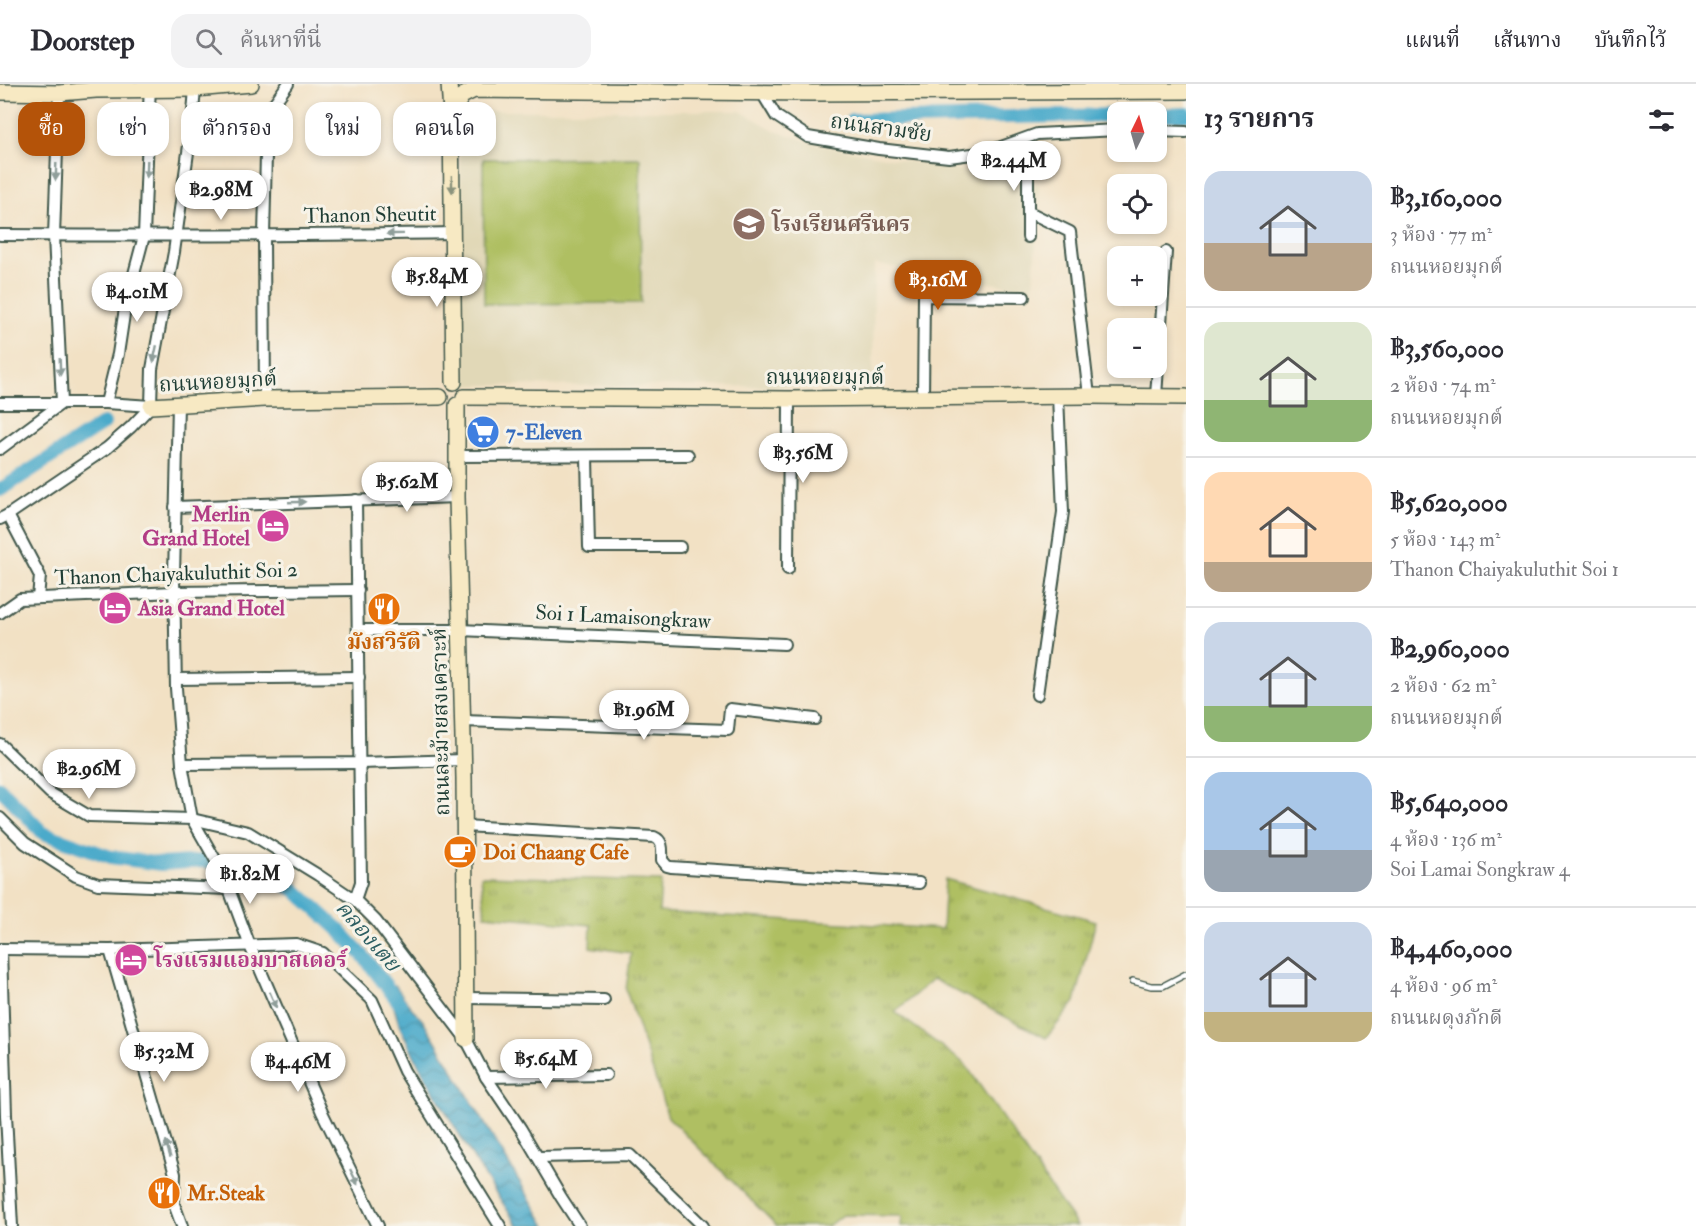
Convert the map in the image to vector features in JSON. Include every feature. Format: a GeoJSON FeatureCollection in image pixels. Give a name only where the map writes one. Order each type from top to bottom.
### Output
{"type":"FeatureCollection","features":[{"type":"Feature","properties":{"kind":"street"},"geometry":{"type":"LineString","coordinates":[[0,92],[59,93],[95,87],[195,89],[251,84]]}},
{"type":"Feature","properties":{"kind":"street"},"geometry":{"type":"LineString","coordinates":[[265,399],[264,236],[267,113],[288,84]]}},
{"type":"Feature","properties":{"kind":"street"},"geometry":{"type":"LineString","coordinates":[[449,84],[450,102]]}},
{"type":"Feature","properties":{"kind":"street"},"geometry":{"type":"LineString","coordinates":[[108,403],[125,308],[144,236],[150,87]]}},
{"type":"Feature","properties":{"kind":"street"},"geometry":{"type":"LineString","coordinates":[[0,403],[145,405],[164,311],[192,124],[195,89]]}},
{"type":"Feature","properties":{"kind":"street"},"geometry":{"type":"LineString","coordinates":[[458,102],[462,96],[474,90],[762,93],[856,89],[1186,91]]}},
{"type":"Feature","properties":{"kind":"street"},"geometry":{"type":"LineString","coordinates":[[59,93],[54,236],[62,403]]}},
{"type":"Feature","properties":{"kind":"street","name":"ถนนสามชัย"},"geometry":{"type":"LineString","coordinates":[[762,93],[776,116],[808,137],[879,149],[949,157],[987,152],[1037,134],[1107,131]]}},
{"type":"Feature","properties":{"kind":"street"},"geometry":{"type":"LineString","coordinates":[[1167,131],[1186,132]]}},
{"type":"Feature","properties":{"kind":"street"},"geometry":{"type":"LineString","coordinates":[[1013,144],[1028,172],[1028,237]]}},
{"type":"Feature","properties":{"kind":"street"},"geometry":{"type":"LineString","coordinates":[[452,156],[454,382]]}},
{"type":"Feature","properties":{"kind":"street"},"geometry":{"type":"LineString","coordinates":[[1029,212],[1070,232],[1089,396]]}},
{"type":"Feature","properties":{"kind":"street","name":"Thanon Sheutit"},"geometry":{"type":"LineString","coordinates":[[0,235],[264,236],[453,233]]}},
{"type":"Feature","properties":{"kind":"street"},"geometry":{"type":"LineString","coordinates":[[922,397],[924,296],[1024,297]]}},
{"type":"Feature","properties":{"kind":"street"},"geometry":{"type":"LineString","coordinates":[[1156,396],[1162,306]]}},
{"type":"Feature","properties":{"kind":"street"},"geometry":{"type":"LineString","coordinates":[[450,382],[464,389],[460,401],[449,406],[440,397],[443,386],[450,382]]}},
{"type":"Feature","properties":{"kind":"street"},"geometry":{"type":"LineString","coordinates":[[1037,695],[1063,512],[1058,396]]}},
{"type":"Feature","properties":{"kind":"street","name":"ถนนหอยมุกต์"},"geometry":{"type":"LineString","coordinates":[[4,517],[107,447],[131,427],[145,405],[265,399],[440,397]]}},
{"type":"Feature","properties":{"kind":"street","name":"ถนนหอยมุกต์"},"geometry":{"type":"LineString","coordinates":[[460,401],[1186,397]]}},
{"type":"Feature","properties":{"kind":"street"},"geometry":{"type":"LineString","coordinates":[[788,569],[789,399]]}},
{"type":"Feature","properties":{"kind":"street","name":"ถนนละม้ายสงเคราะห์"},"geometry":{"type":"LineString","coordinates":[[460,401],[457,497],[465,826],[466,1038]]}},
{"type":"Feature","properties":{"kind":"street"},"geometry":{"type":"LineString","coordinates":[[0,449],[62,403]]}},
{"type":"Feature","properties":{"kind":"street"},"geometry":{"type":"LineString","coordinates":[[178,404],[174,592],[176,679],[182,764],[192,819],[224,873],[250,946],[322,1112],[378,1226]]}},
{"type":"Feature","properties":{"kind":"street"},"geometry":{"type":"LineString","coordinates":[[457,456],[688,455]]}},
{"type":"Feature","properties":{"kind":"street"},"geometry":{"type":"LineString","coordinates":[[587,457],[589,547],[680,547]]}},
{"type":"Feature","properties":{"kind":"street"},"geometry":{"type":"LineString","coordinates":[[175,507],[457,497]]}},
{"type":"Feature","properties":{"kind":"street"},"geometry":{"type":"LineString","coordinates":[[355,900],[361,882],[356,500]]}},
{"type":"Feature","properties":{"kind":"street"},"geometry":{"type":"LineString","coordinates":[[4,517],[40,576],[38,598]]}},
{"type":"Feature","properties":{"kind":"street","name":"Thanon Chaiyakuluthit Soi 2"},"geometry":{"type":"LineString","coordinates":[[0,613],[20,599],[174,592],[358,590]]}},
{"type":"Feature","properties":{"kind":"street","name":"Soi 1 Lamaisongkraw"},"geometry":{"type":"LineString","coordinates":[[358,630],[460,630],[784,644]]}},
{"type":"Feature","properties":{"kind":"street"},"geometry":{"type":"LineString","coordinates":[[176,679],[359,677]]}},
{"type":"Feature","properties":{"kind":"street"},"geometry":{"type":"LineString","coordinates":[[462,721],[728,730],[730,709],[815,719]]}},
{"type":"Feature","properties":{"kind":"street"},"geometry":{"type":"LineString","coordinates":[[0,744],[50,793],[89,816],[192,819]]}},
{"type":"Feature","properties":{"kind":"street"},"geometry":{"type":"LineString","coordinates":[[182,764],[463,760]]}},
{"type":"Feature","properties":{"kind":"street"},"geometry":{"type":"LineString","coordinates":[[0,818],[25,843],[76,876],[98,884],[229,889]]}},
{"type":"Feature","properties":{"kind":"street","name":"ถนนละม้ายสงเคราะห์"},"geometry":{"type":"LineString","coordinates":[[192,819],[248,832],[355,900],[376,921],[466,1038],[486,1077],[539,1157],[580,1226]]}},
{"type":"Feature","properties":{"kind":"street"},"geometry":{"type":"LineString","coordinates":[[465,826],[654,837],[658,838],[662,844],[662,860],[671,867],[919,883]]}},
{"type":"Feature","properties":{"kind":"street"},"geometry":{"type":"LineString","coordinates":[[12,1226],[3,1115],[1,949],[110,950],[296,944],[323,953],[372,1000],[404,1071],[500,1226]]}},
{"type":"Feature","properties":{"kind":"street"},"geometry":{"type":"LineString","coordinates":[[110,950],[175,1174],[174,1204],[182,1226]]}},
{"type":"Feature","properties":{"kind":"street"},"geometry":{"type":"LineString","coordinates":[[467,998],[604,1000]]}},
{"type":"Feature","properties":{"kind":"street"},"geometry":{"type":"LineString","coordinates":[[486,1077],[606,1075]]}},
{"type":"Feature","properties":{"kind":"street"},"geometry":{"type":"LineString","coordinates":[[539,1157],[630,1155],[703,1226]]}},
{"type":"Feature","properties":{"kind":"lane"},"geometry":{"type":"LineString","coordinates":[[1133,981],[1151,986],[1163,986],[1186,974]]}},
{"type":"Feature","properties":{"kind":"shaded area","name":"โรงเรียนศรีนคร"},"geometry":{"type":"Polygon","coordinates":[[[496,111],[740,111],[776,131],[819,145],[1039,185],[1033,290],[874,264],[873,387],[465,385],[460,156],[496,156],[496,111]]]}},
{"type":"Feature","properties":{"kind":"green space"},"geometry":{"type":"Polygon","coordinates":[[[640,158],[641,303],[484,304],[483,159],[640,158]]]}},
{"type":"Feature","properties":{"kind":"green space"},"geometry":{"type":"Polygon","coordinates":[[[481,876],[661,881],[659,912],[942,929],[945,879],[1096,921],[1075,1002],[1046,1038],[933,979],[895,1012],[965,1064],[1077,1226],[901,1226],[902,1216],[842,1215],[828,1226],[777,1226],[668,1117],[626,990],[631,953],[590,947],[591,925],[485,915],[481,876]]]}},
{"type":"Feature","properties":{"kind":"water"},"geometry":{"type":"Polygon","coordinates":[[[395,985],[435,1040],[546,1226],[518,1226],[475,1161],[423,1073],[400,1027],[393,1004],[385,992],[395,985]]]}},
{"type":"Feature","properties":{"kind":"waterway","name":"คลองเตย"},"geometry":{"type":"LineString","coordinates":[[1167,115],[1186,114]]}},
{"type":"Feature","properties":{"kind":"waterway","name":"คลองเตย"},"geometry":{"type":"LineString","coordinates":[[852,120],[1107,115]]}},
{"type":"Feature","properties":{"kind":"waterway","name":"คลองเตย"},"geometry":{"type":"LineString","coordinates":[[0,490],[104,423]]}},
{"type":"Feature","properties":{"kind":"waterway","name":"คลองเตย"},"geometry":{"type":"LineString","coordinates":[[0,788],[43,833],[111,857],[161,864],[203,861],[248,869],[294,889],[339,930],[365,958],[400,1004]]}},
{"type":"Feature","properties":{"kind":"place","name":"โรงเรียนศรีนคร"},"geometry":{"type":"Point","coordinates":[749,224]}},
{"type":"Feature","properties":{"kind":"place","name":"7-Eleven"},"geometry":{"type":"Point","coordinates":[483,432]}},
{"type":"Feature","properties":{"kind":"place","name":"Merlin Grand Hotel"},"geometry":{"type":"Point","coordinates":[273,526]}},
{"type":"Feature","properties":{"kind":"place","name":"Asia Grand Hotel"},"geometry":{"type":"Point","coordinates":[115,608]}},
{"type":"Feature","properties":{"kind":"place","name":"มังสวิรัติ"},"geometry":{"type":"Point","coordinates":[384,609]}},
{"type":"Feature","properties":{"kind":"place","name":"Doi Chaang Cafe"},"geometry":{"type":"Point","coordinates":[460,852]}},
{"type":"Feature","properties":{"kind":"place","name":"โรงแรมแอมบาสเดอร์"},"geometry":{"type":"Point","coordinates":[131,960]}},
{"type":"Feature","properties":{"kind":"place","name":"Mr.Steak"},"geometry":{"type":"Point","coordinates":[164,1193]}}]}
